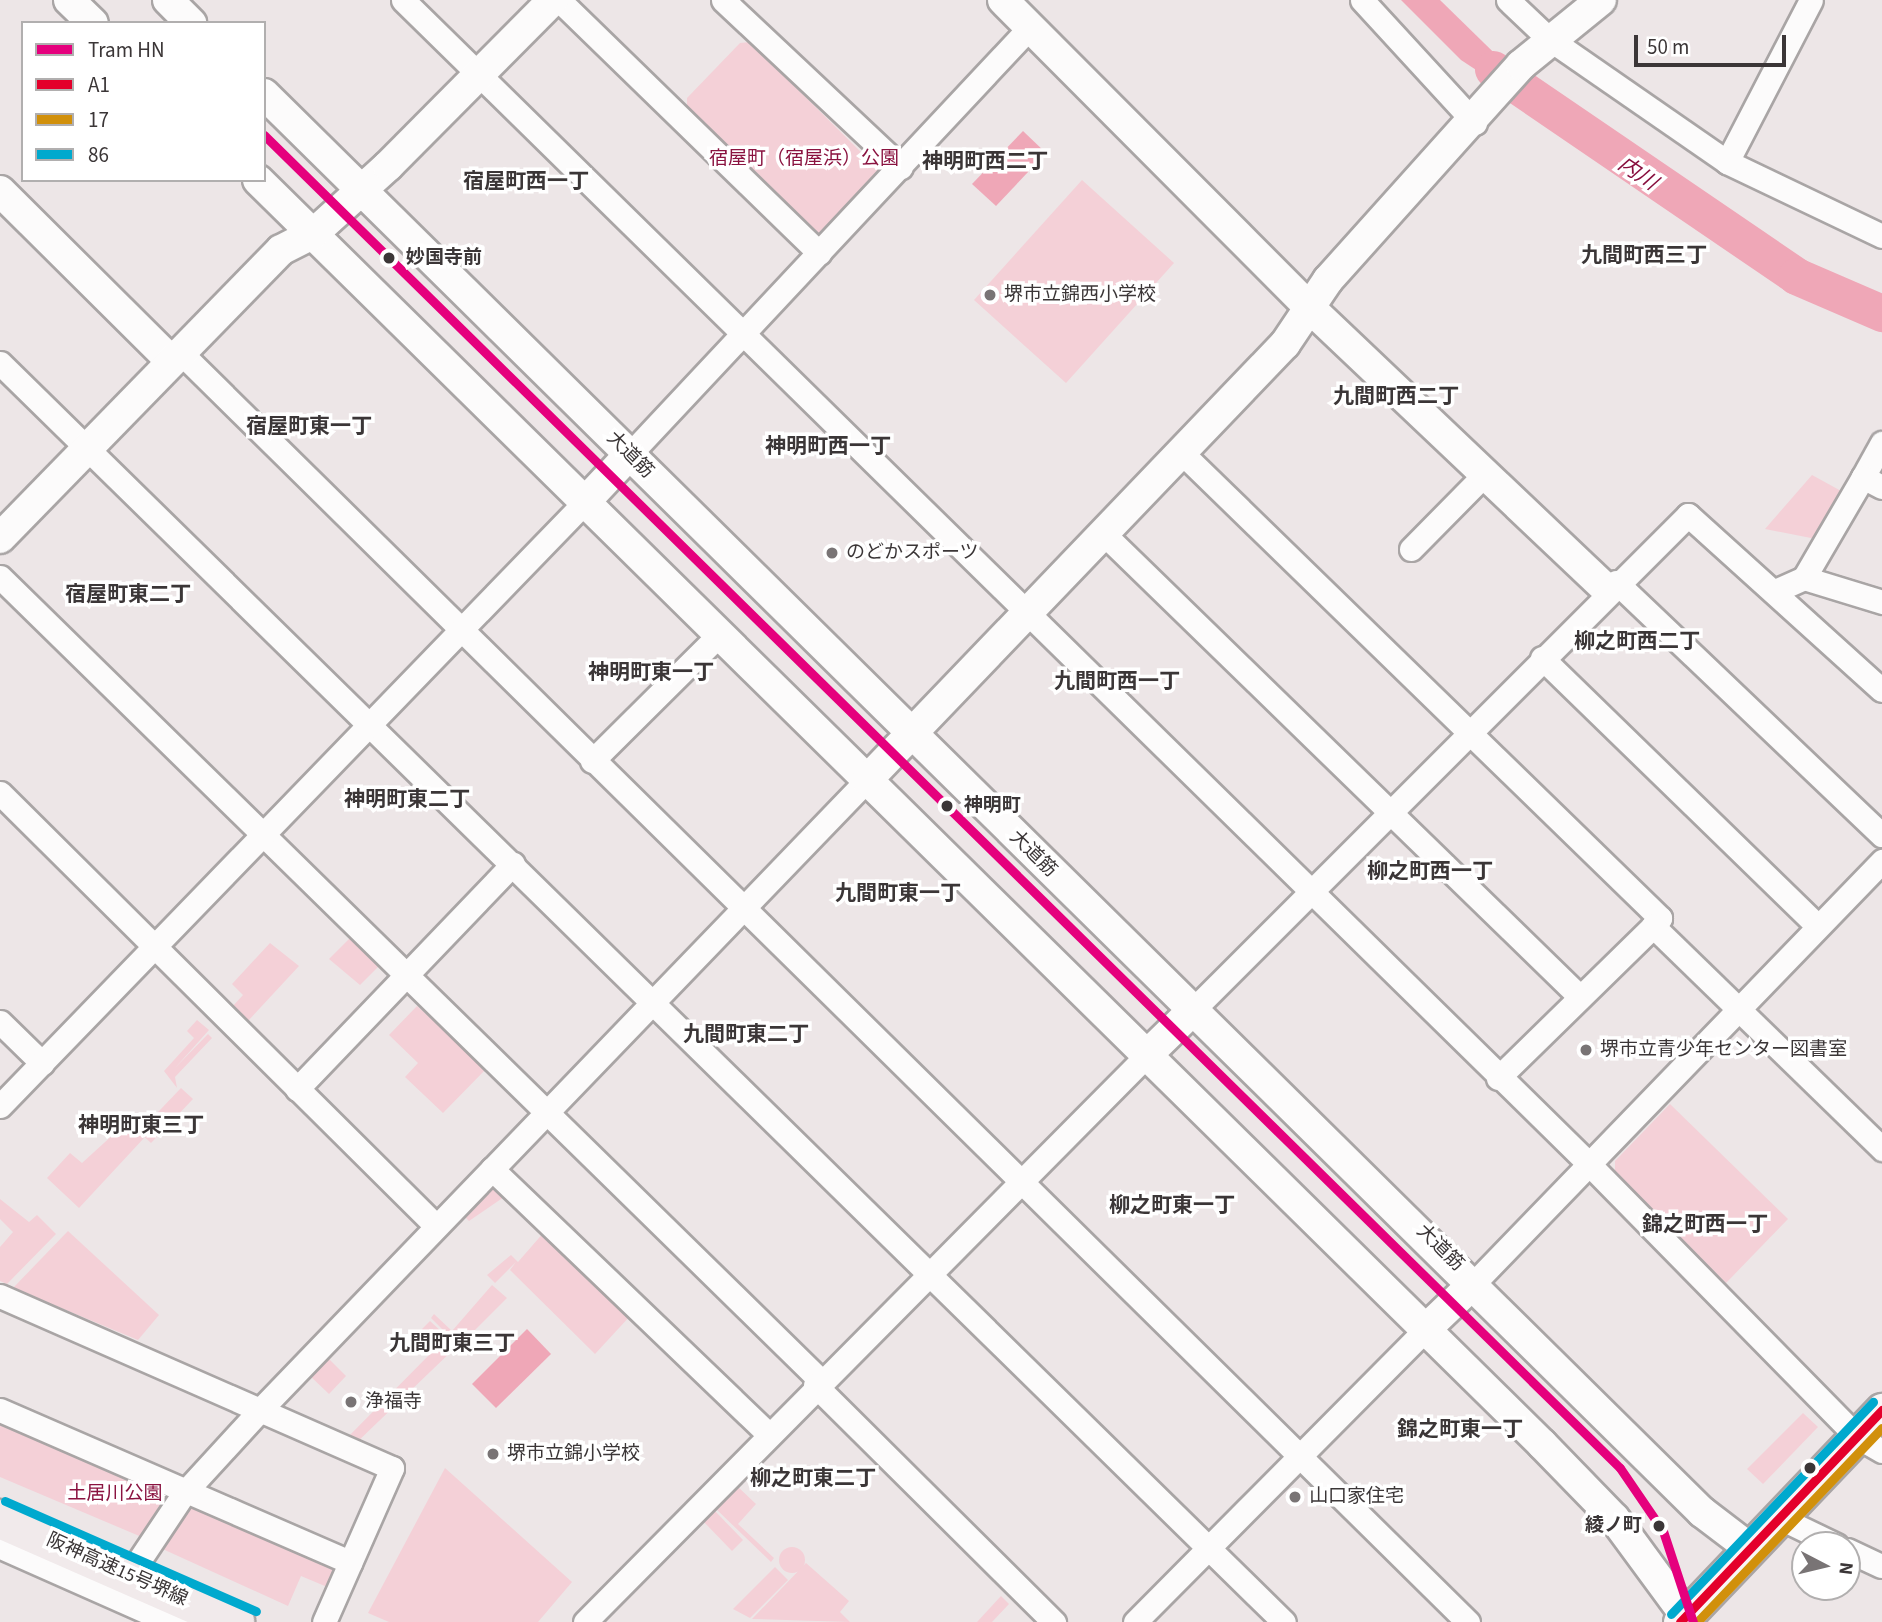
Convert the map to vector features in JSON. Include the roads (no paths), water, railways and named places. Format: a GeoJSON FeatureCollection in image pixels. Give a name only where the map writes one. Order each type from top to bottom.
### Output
{"type":"FeatureCollection","features":[{"type":"Feature","properties":{"kind":"highway","name":"阪神高速15号堺線"},"geometry":{"type":"LineString","coordinates":[[0,1519],[235,1622]]}},
{"type":"Feature","properties":{"kind":"highway","name":"阪神高速15号堺線"},"geometry":{"type":"LineString","coordinates":[[0,1542],[188,1622]]}},
{"type":"Feature","properties":{"kind":"main road"},"geometry":{"type":"LineString","coordinates":[[1686,1620],[1776,1516],[1869,1443],[1882,1410]]}},
{"type":"Feature","properties":{"kind":"street"},"geometry":{"type":"LineString","coordinates":[[69,0],[91,21]]}},
{"type":"Feature","properties":{"kind":"street"},"geometry":{"type":"LineString","coordinates":[[168,0],[189,21]]}},
{"type":"Feature","properties":{"kind":"street"},"geometry":{"type":"LineString","coordinates":[[403,0],[1498,1078],[1588,1163],[1869,1443]]}},
{"type":"Feature","properties":{"kind":"street"},"geometry":{"type":"LineString","coordinates":[[0,538],[281,250],[313,234],[362,190],[553,0]]}},
{"type":"Feature","properties":{"kind":"street"},"geometry":{"type":"LineString","coordinates":[[559,0],[819,253]]}},
{"type":"Feature","properties":{"kind":"street"},"geometry":{"type":"LineString","coordinates":[[723,0],[901,167]]}},
{"type":"Feature","properties":{"kind":"street"},"geometry":{"type":"LineString","coordinates":[[1003,0],[1310,307],[1882,835]]}},
{"type":"Feature","properties":{"kind":"street"},"geometry":{"type":"LineString","coordinates":[[1362,0],[1479,115]]}},
{"type":"Feature","properties":{"kind":"street"},"geometry":{"type":"LineString","coordinates":[[1508,0],[1548,38],[1727,162],[1882,236]]}},
{"type":"Feature","properties":{"kind":"street"},"geometry":{"type":"LineString","coordinates":[[132,1570],[184,1493],[261,1409],[651,1002],[1105,535],[1285,344],[1310,307],[1521,65],[1548,38],[1601,0]]}},
{"type":"Feature","properties":{"kind":"street"},"geometry":{"type":"LineString","coordinates":[[1727,162],[1811,0]]}},
{"type":"Feature","properties":{"kind":"street"},"geometry":{"type":"LineString","coordinates":[[5,1092],[42,1063],[261,833],[461,632],[1029,28]]}},
{"type":"Feature","properties":{"kind":"street","name":"大道筋"},"geometry":{"type":"LineString","coordinates":[[266,96],[911,734],[1475,1282],[1702,1511],[1748,1547]]}},
{"type":"Feature","properties":{"kind":"street"},"geometry":{"type":"LineString","coordinates":[[260,182],[583,504],[1147,1055],[1614,1518],[1686,1620]]}},
{"type":"Feature","properties":{"kind":"street"},"geometry":{"type":"LineString","coordinates":[[0,191],[461,632],[1019,1184],[1468,1622]]}},
{"type":"Feature","properties":{"kind":"street"},"geometry":{"type":"LineString","coordinates":[[0,363],[513,863],[651,1002],[930,1272],[1284,1622]]}},
{"type":"Feature","properties":{"kind":"street"},"geometry":{"type":"LineString","coordinates":[[1775,591],[1804,578],[1872,482],[1882,443]]}},
{"type":"Feature","properties":{"kind":"street"},"geometry":{"type":"LineString","coordinates":[[1182,453],[1660,918],[1578,995],[1498,1078]]}},
{"type":"Feature","properties":{"kind":"street"},"geometry":{"type":"LineString","coordinates":[[1411,549],[1487,472]]}},
{"type":"Feature","properties":{"kind":"street"},"geometry":{"type":"LineString","coordinates":[[585,1622],[766,1432],[1019,1184],[1469,734],[1612,586],[1688,515],[1882,690]]}},
{"type":"Feature","properties":{"kind":"street"},"geometry":{"type":"LineString","coordinates":[[1105,535],[1578,995]]}},
{"type":"Feature","properties":{"kind":"street"},"geometry":{"type":"LineString","coordinates":[[0,577],[547,1111],[1054,1622]]}},
{"type":"Feature","properties":{"kind":"street"},"geometry":{"type":"LineString","coordinates":[[1804,578],[1882,602]]}},
{"type":"Feature","properties":{"kind":"street"},"geometry":{"type":"LineString","coordinates":[[592,761],[718,636]]}},
{"type":"Feature","properties":{"kind":"street"},"geometry":{"type":"LineString","coordinates":[[1542,658],[1816,925]]}},
{"type":"Feature","properties":{"kind":"street"},"geometry":{"type":"LineString","coordinates":[[0,793],[436,1226]]}},
{"type":"Feature","properties":{"kind":"street"},"geometry":{"type":"LineString","coordinates":[[1135,1622],[1298,1456],[1475,1282],[1735,1008],[1882,861]]}},
{"type":"Feature","properties":{"kind":"street"},"geometry":{"type":"LineString","coordinates":[[297,1089],[513,863]]}},
{"type":"Feature","properties":{"kind":"street"},"geometry":{"type":"LineString","coordinates":[[1653,926],[1882,1149]]}},
{"type":"Feature","properties":{"kind":"street"},"geometry":{"type":"LineString","coordinates":[[0,1022],[42,1063]]}},
{"type":"Feature","properties":{"kind":"street"},"geometry":{"type":"LineString","coordinates":[[492,1169],[766,1432]]}},
{"type":"Feature","properties":{"kind":"street"},"geometry":{"type":"LineString","coordinates":[[0,1296],[392,1468],[324,1622]]}},
{"type":"Feature","properties":{"kind":"street"},"geometry":{"type":"LineString","coordinates":[[0,1410],[184,1493],[350,1562]]}},
{"type":"Feature","properties":{"kind":"street"},"geometry":{"type":"LineString","coordinates":[[0,1512],[251,1622]]}},
{"type":"Feature","properties":{"kind":"street"},"geometry":{"type":"LineString","coordinates":[[1776,1516],[1807,1531]]}},
{"type":"Feature","properties":{"kind":"street"},"geometry":{"type":"LineString","coordinates":[[0,1542],[146,1615],[178,1622]]}},
{"type":"Feature","properties":{"kind":"street"},"geometry":{"type":"LineString","coordinates":[[1861,1556],[1882,1566]]}},
{"type":"Feature","properties":{"kind":"waterway","name":"内川"},"geometry":{"type":"LineString","coordinates":[[1493,69],[1796,276],[1882,313]]}},
{"type":"Feature","properties":{"kind":"tram line","name":"HN"},"geometry":{"type":"LineString","coordinates":[[266,137],[1620,1468],[1663,1531],[1693,1622]]}},
{"type":"Feature","properties":{"kind":"place","name":"妙国寺前"},"geometry":{"type":"Point","coordinates":[389,258]}},
{"type":"Feature","properties":{"kind":"place","name":"堺市立錦西小学校"},"geometry":{"type":"Point","coordinates":[990,295]}},
{"type":"Feature","properties":{"kind":"place","name":"のどかスポーツ"},"geometry":{"type":"Point","coordinates":[832,553]}},
{"type":"Feature","properties":{"kind":"place","name":"神明町"},"geometry":{"type":"Point","coordinates":[947,806]}},
{"type":"Feature","properties":{"kind":"place","name":"堺市立青少年センター図書室"},"geometry":{"type":"Point","coordinates":[1586,1050]}},
{"type":"Feature","properties":{"kind":"place","name":"浄福寺"},"geometry":{"type":"Point","coordinates":[351,1402]}},
{"type":"Feature","properties":{"kind":"place","name":"堺市立錦小学校"},"geometry":{"type":"Point","coordinates":[493,1454]}},
{"type":"Feature","properties":{"kind":"place","name":"山口家住宅"},"geometry":{"type":"Point","coordinates":[1295,1497]}},
{"type":"Feature","properties":{"kind":"place","name":"綾ノ町"},"geometry":{"type":"Point","coordinates":[1659,1526]}},
{"type":"Feature","properties":{"kind":"district","name":"神明町西二丁"},"geometry":{"type":"Point","coordinates":[985,161]}},
{"type":"Feature","properties":{"kind":"district","name":"宿屋町西一丁"},"geometry":{"type":"Point","coordinates":[526,181]}},
{"type":"Feature","properties":{"kind":"district","name":"九間町西三丁"},"geometry":{"type":"Point","coordinates":[1644,255]}},
{"type":"Feature","properties":{"kind":"district","name":"九間町西二丁"},"geometry":{"type":"Point","coordinates":[1396,396]}},
{"type":"Feature","properties":{"kind":"district","name":"宿屋町東一丁"},"geometry":{"type":"Point","coordinates":[309,426]}},
{"type":"Feature","properties":{"kind":"district","name":"神明町西一丁"},"geometry":{"type":"Point","coordinates":[828,446]}},
{"type":"Feature","properties":{"kind":"district","name":"宿屋町東二丁"},"geometry":{"type":"Point","coordinates":[128,594]}},
{"type":"Feature","properties":{"kind":"district","name":"柳之町西二丁"},"geometry":{"type":"Point","coordinates":[1637,641]}},
{"type":"Feature","properties":{"kind":"district","name":"神明町東一丁"},"geometry":{"type":"Point","coordinates":[651,672]}},
{"type":"Feature","properties":{"kind":"district","name":"九間町西一丁"},"geometry":{"type":"Point","coordinates":[1117,681]}},
{"type":"Feature","properties":{"kind":"district","name":"神明町東二丁"},"geometry":{"type":"Point","coordinates":[407,799]}},
{"type":"Feature","properties":{"kind":"district","name":"柳之町西一丁"},"geometry":{"type":"Point","coordinates":[1430,871]}},
{"type":"Feature","properties":{"kind":"district","name":"九間町東一丁"},"geometry":{"type":"Point","coordinates":[898,893]}},
{"type":"Feature","properties":{"kind":"district","name":"九間町東二丁"},"geometry":{"type":"Point","coordinates":[746,1034]}},
{"type":"Feature","properties":{"kind":"district","name":"神明町東三丁"},"geometry":{"type":"Point","coordinates":[141,1125]}},
{"type":"Feature","properties":{"kind":"district","name":"柳之町東一丁"},"geometry":{"type":"Point","coordinates":[1172,1205]}},
{"type":"Feature","properties":{"kind":"district","name":"錦之町西一丁"},"geometry":{"type":"Point","coordinates":[1705,1224]}},
{"type":"Feature","properties":{"kind":"district","name":"九間町東三丁"},"geometry":{"type":"Point","coordinates":[452,1343]}},
{"type":"Feature","properties":{"kind":"district","name":"錦之町東一丁"},"geometry":{"type":"Point","coordinates":[1460,1429]}},
{"type":"Feature","properties":{"kind":"district","name":"柳之町東二丁"},"geometry":{"type":"Point","coordinates":[813,1478]}},
{"type":"Feature","properties":{"kind":"park label","name":"宿屋町（宿屋浜）公園"},"geometry":{"type":"Point","coordinates":[804,159]}},
{"type":"Feature","properties":{"kind":"park label","name":"土居川公園"},"geometry":{"type":"Point","coordinates":[115,1494]}}]}
